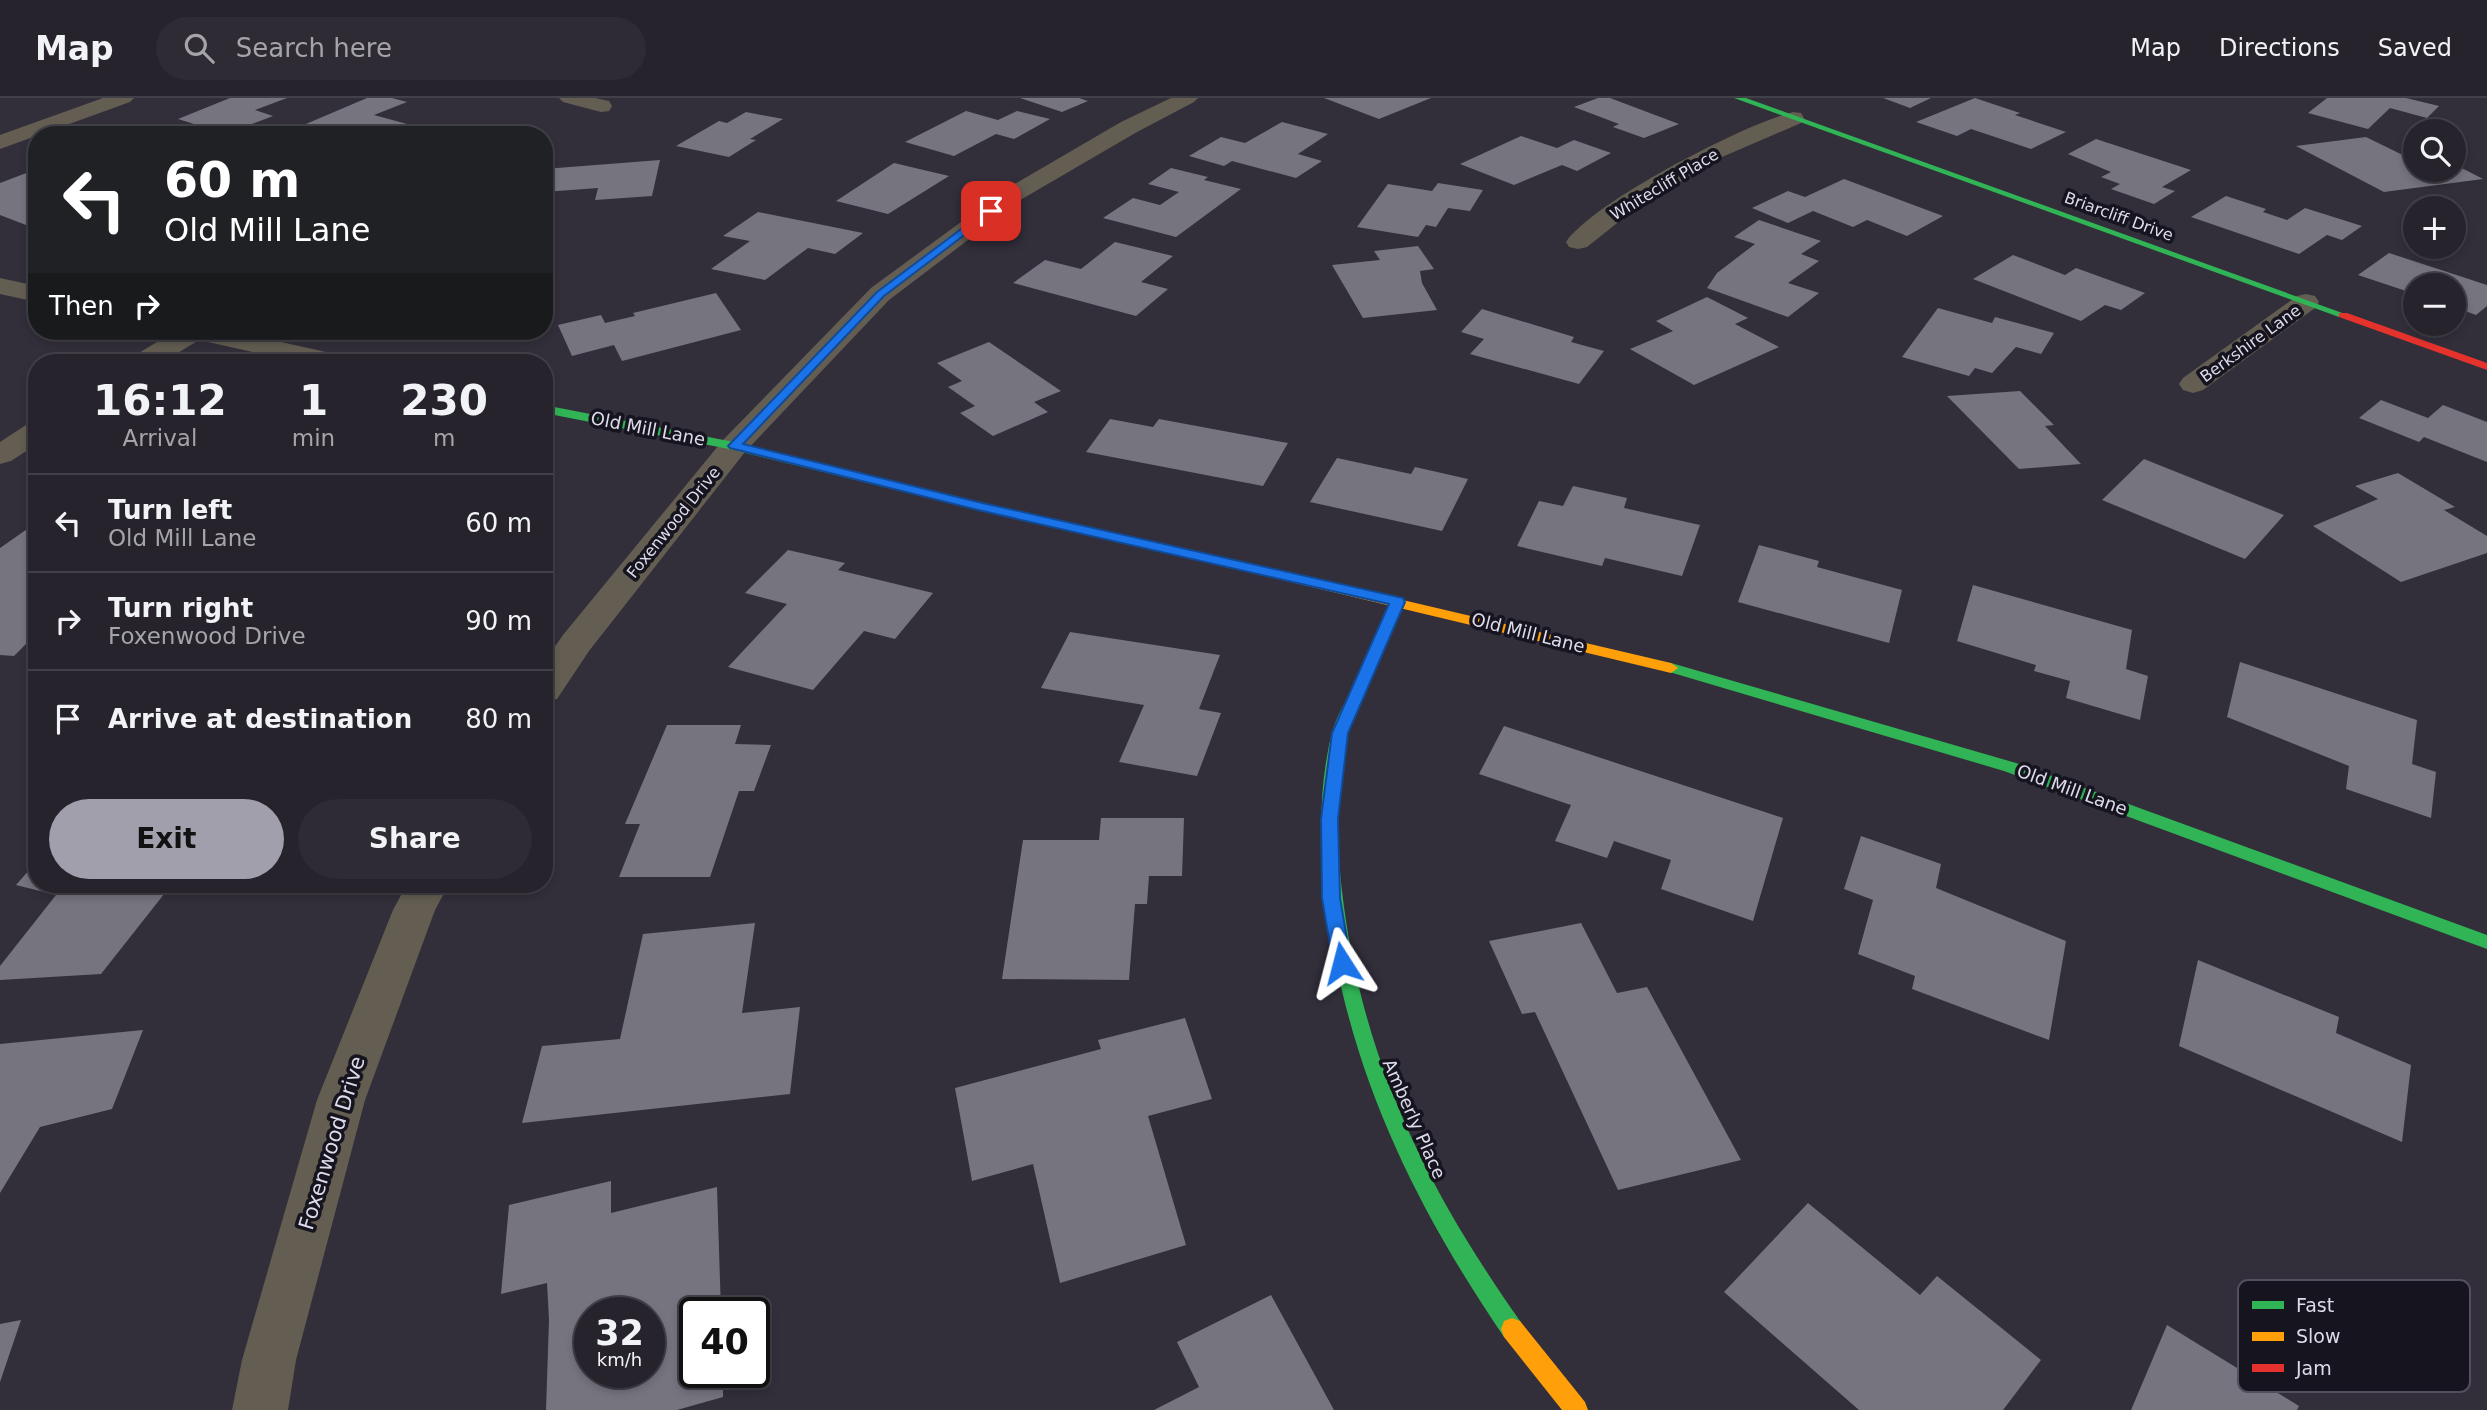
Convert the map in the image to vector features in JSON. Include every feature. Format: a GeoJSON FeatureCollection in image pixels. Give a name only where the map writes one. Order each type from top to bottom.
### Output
{"type":"FeatureCollection","features":[{"type":"Feature","properties":{"kind":"street"},"geometry":{"type":"LineString","coordinates":[[45,126],[123,98]]}},
{"type":"Feature","properties":{"kind":"street"},"geometry":{"type":"LineString","coordinates":[[570,98],[601,106]]}},
{"type":"Feature","properties":{"kind":"street","name":"Foxenwood Drive"},"geometry":{"type":"LineString","coordinates":[[553,677],[576,643],[734,446],[880,294],[1014,194],[1129,127],[1187,98]]}},
{"type":"Feature","properties":{"kind":"street","name":"Briarcliff Drive"},"geometry":{"type":"LineString","coordinates":[[1738,98],[2487,367]]}},
{"type":"Feature","properties":{"kind":"street","name":"Whitecliff Place"},"geometry":{"type":"LineString","coordinates":[[1578,242],[1616,211],[1707,155],[1793,118]]}},
{"type":"Feature","properties":{"kind":"street"},"geometry":{"type":"LineString","coordinates":[[0,142],[28,132]]}},
{"type":"Feature","properties":{"kind":"street"},"geometry":{"type":"LineString","coordinates":[[0,286],[28,292]]}},
{"type":"Feature","properties":{"kind":"street","name":"Berkshire Lane"},"geometry":{"type":"LineString","coordinates":[[2193,384],[2306,302]]}},
{"type":"Feature","properties":{"kind":"street"},"geometry":{"type":"LineString","coordinates":[[158,354],[180,340]]}},
{"type":"Feature","properties":{"kind":"street"},"geometry":{"type":"LineString","coordinates":[[235,340],[298,354]]}},
{"type":"Feature","properties":{"kind":"street","name":"Old Mill Lane"},"geometry":{"type":"LineString","coordinates":[[553,412],[734,446],[1686,672],[2010,767],[2487,942]]}},
{"type":"Feature","properties":{"kind":"street"},"geometry":{"type":"LineString","coordinates":[[0,455],[28,437]]}},
{"type":"Feature","properties":{"kind":"street","name":"Amberly Place"},"geometry":{"type":"LineString","coordinates":[[1398,602],[1340,733],[1330,819],[1331,898],[1346,985],[1373,1081],[1438,1218],[1532,1359],[1577,1410]]}},
{"type":"Feature","properties":{"kind":"street","name":"Foxenwood Drive"},"geometry":{"type":"LineString","coordinates":[[260,1410],[269,1360],[341,1100],[414,910],[423,893]]}},
{"type":"Feature","properties":{"kind":"building"},"geometry":{"type":"Polygon","coordinates":[[[230,98],[287,98],[255,110],[273,116],[247,126],[200,126],[178,119],[230,98]]]}},
{"type":"Feature","properties":{"kind":"building"},"geometry":{"type":"Polygon","coordinates":[[[367,98],[392,98],[407,102],[374,115],[414,126],[301,126],[367,98]]]}},
{"type":"Feature","properties":{"kind":"building"},"geometry":{"type":"Polygon","coordinates":[[[1020,98],[1079,98],[1088,101],[1062,112],[1020,98]]]}},
{"type":"Feature","properties":{"kind":"building"},"geometry":{"type":"Polygon","coordinates":[[[1324,98],[1431,98],[1379,119],[1324,98]]]}},
{"type":"Feature","properties":{"kind":"building"},"geometry":{"type":"Polygon","coordinates":[[[1598,98],[1610,98],[1679,124],[1644,138],[1613,127],[1619,124],[1574,107],[1598,98]]]}},
{"type":"Feature","properties":{"kind":"building"},"geometry":{"type":"Polygon","coordinates":[[[1883,98],[1931,98],[1910,108],[1883,98]]]}},
{"type":"Feature","properties":{"kind":"building"},"geometry":{"type":"Polygon","coordinates":[[[1975,98],[2066,132],[2031,149],[1971,129],[1957,136],[1916,122],[1975,98]]]}},
{"type":"Feature","properties":{"kind":"building"},"geometry":{"type":"Polygon","coordinates":[[[2327,98],[2406,98],[2439,106],[2427,118],[2390,108],[2368,129],[2308,113],[2327,98]]]}},
{"type":"Feature","properties":{"kind":"building"},"geometry":{"type":"Polygon","coordinates":[[[966,111],[998,120],[1017,111],[1050,119],[1014,139],[996,134],[954,156],[905,142],[966,111]]]}},
{"type":"Feature","properties":{"kind":"building"},"geometry":{"type":"Polygon","coordinates":[[[746,112],[783,119],[750,139],[756,140],[729,157],[676,146],[719,121],[727,123],[746,112]]]}},
{"type":"Feature","properties":{"kind":"building"},"geometry":{"type":"Polygon","coordinates":[[[1282,122],[1328,134],[1298,154],[1322,161],[1296,178],[1232,161],[1224,166],[1189,156],[1221,137],[1245,143],[1282,122]]]}},
{"type":"Feature","properties":{"kind":"building"},"geometry":{"type":"Polygon","coordinates":[[[1521,136],[1557,148],[1574,140],[1611,153],[1577,171],[1562,165],[1514,185],[1460,164],[1521,136]]]}},
{"type":"Feature","properties":{"kind":"building"},"geometry":{"type":"Polygon","coordinates":[[[2366,137],[2403,155],[2403,182],[2460,182],[2384,192],[2296,146],[2366,137]]]}},
{"type":"Feature","properties":{"kind":"building"},"geometry":{"type":"Polygon","coordinates":[[[2096,139],[2191,170],[2162,187],[2175,191],[2154,204],[2111,189],[2120,184],[2101,177],[2111,172],[2068,154],[2096,139]]]}},
{"type":"Feature","properties":{"kind":"building"},"geometry":{"type":"Polygon","coordinates":[[[660,160],[652,196],[595,200],[598,188],[553,191],[553,168],[660,160]]]}},
{"type":"Feature","properties":{"kind":"building"},"geometry":{"type":"Polygon","coordinates":[[[894,163],[949,176],[888,214],[836,201],[894,163]]]}},
{"type":"Feature","properties":{"kind":"building"},"geometry":{"type":"Polygon","coordinates":[[[1171,168],[1241,189],[1176,237],[1103,218],[1133,198],[1160,205],[1179,192],[1148,184],[1171,168]]]}},
{"type":"Feature","properties":{"kind":"building"},"geometry":{"type":"Polygon","coordinates":[[[2466,170],[2483,179],[2466,181],[2466,170]]]}},
{"type":"Feature","properties":{"kind":"building"},"geometry":{"type":"Polygon","coordinates":[[[28,172],[28,224],[0,215],[0,183],[28,172]]]}},
{"type":"Feature","properties":{"kind":"building"},"geometry":{"type":"Polygon","coordinates":[[[1844,179],[1943,216],[1907,236],[1867,220],[1853,227],[1813,211],[1788,223],[1752,208],[1788,191],[1805,197],[1844,179]]]}},
{"type":"Feature","properties":{"kind":"building"},"geometry":{"type":"Polygon","coordinates":[[[1438,183],[1483,190],[1470,211],[1448,208],[1436,227],[1426,225],[1418,237],[1357,227],[1388,184],[1432,191],[1438,183]]]}},
{"type":"Feature","properties":{"kind":"building"},"geometry":{"type":"Polygon","coordinates":[[[2226,196],[2266,209],[2263,212],[2287,220],[2305,208],[2362,226],[2342,240],[2327,235],[2299,254],[2191,217],[2226,196]]]}},
{"type":"Feature","properties":{"kind":"building"},"geometry":{"type":"Polygon","coordinates":[[[758,212],[863,233],[835,254],[808,248],[765,280],[711,269],[750,241],[723,236],[758,212]]]}},
{"type":"Feature","properties":{"kind":"building"},"geometry":{"type":"Polygon","coordinates":[[[1759,220],[1821,241],[1801,254],[1819,261],[1788,283],[1819,293],[1788,317],[1707,288],[1717,273],[1755,244],[1734,237],[1759,220]]]}},
{"type":"Feature","properties":{"kind":"building"},"geometry":{"type":"Polygon","coordinates":[[[1115,242],[1173,256],[1141,282],[1168,289],[1136,316],[1013,283],[1045,260],[1081,269],[1115,242]]]}},
{"type":"Feature","properties":{"kind":"building"},"geometry":{"type":"Polygon","coordinates":[[[1418,246],[1434,269],[1420,271],[1422,283],[1437,310],[1363,318],[1332,265],[1380,260],[1374,251],[1418,246]]]}},
{"type":"Feature","properties":{"kind":"building"},"geometry":{"type":"Polygon","coordinates":[[[2389,253],[2450,273],[2403,273],[2403,290],[2358,275],[2389,253]]]}},
{"type":"Feature","properties":{"kind":"building"},"geometry":{"type":"Polygon","coordinates":[[[2013,255],[2065,275],[2076,268],[2145,293],[2121,310],[2105,305],[2081,321],[1973,279],[2013,255]]]}},
{"type":"Feature","properties":{"kind":"building"},"geometry":{"type":"Polygon","coordinates":[[[2466,278],[2487,285],[2487,306],[2476,315],[2466,311],[2466,278]]]}},
{"type":"Feature","properties":{"kind":"building"},"geometry":{"type":"Polygon","coordinates":[[[716,293],[741,330],[622,361],[614,345],[572,356],[558,325],[601,315],[605,323],[635,316],[633,313],[716,293]]]}},
{"type":"Feature","properties":{"kind":"building"},"geometry":{"type":"Polygon","coordinates":[[[1707,297],[1748,318],[1735,324],[1779,347],[1694,385],[1630,349],[1673,331],[1656,321],[1707,297]]]}},
{"type":"Feature","properties":{"kind":"building"},"geometry":{"type":"Polygon","coordinates":[[[1938,308],[1992,323],[1995,317],[2054,333],[2041,354],[2016,347],[1992,373],[1975,368],[1969,376],[1902,357],[1938,308]]]}},
{"type":"Feature","properties":{"kind":"building"},"geometry":{"type":"Polygon","coordinates":[[[1482,309],[1574,337],[1571,342],[1604,351],[1579,384],[1470,354],[1484,339],[1461,332],[1482,309]]]}},
{"type":"Feature","properties":{"kind":"building"},"geometry":{"type":"Polygon","coordinates":[[[989,342],[1061,391],[1034,402],[1048,412],[993,436],[960,413],[975,406],[948,387],[962,381],[937,363],[989,342]]]}},
{"type":"Feature","properties":{"kind":"building"},"geometry":{"type":"Polygon","coordinates":[[[2020,391],[2054,425],[2045,426],[2081,464],[2019,469],[1947,396],[2020,391]]]}},
{"type":"Feature","properties":{"kind":"building"},"geometry":{"type":"Polygon","coordinates":[[[2381,400],[2428,418],[2443,405],[2487,422],[2487,462],[2424,437],[2419,442],[2359,418],[2381,400]]]}},
{"type":"Feature","properties":{"kind":"building"},"geometry":{"type":"Polygon","coordinates":[[[1110,419],[1153,427],[1159,419],[1288,443],[1263,486],[1086,452],[1110,419]]]}},
{"type":"Feature","properties":{"kind":"building"},"geometry":{"type":"Polygon","coordinates":[[[1337,458],[1411,474],[1415,467],[1468,479],[1442,531],[1310,502],[1337,458]]]}},
{"type":"Feature","properties":{"kind":"building"},"geometry":{"type":"Polygon","coordinates":[[[2144,459],[2284,515],[2245,559],[2102,500],[2144,459]]]}},
{"type":"Feature","properties":{"kind":"building"},"geometry":{"type":"Polygon","coordinates":[[[2398,473],[2455,507],[2444,510],[2487,536],[2487,553],[2401,582],[2313,526],[2378,499],[2355,486],[2398,473]]]}},
{"type":"Feature","properties":{"kind":"building"},"geometry":{"type":"Polygon","coordinates":[[[1573,486],[1627,498],[1624,508],[1700,525],[1682,576],[1605,558],[1602,566],[1517,546],[1539,501],[1563,506],[1573,486]]]}},
{"type":"Feature","properties":{"kind":"building"},"geometry":{"type":"Polygon","coordinates":[[[28,528],[28,642],[14,656],[0,655],[0,548],[28,528]]]}},
{"type":"Feature","properties":{"kind":"building"},"geometry":{"type":"Polygon","coordinates":[[[1759,545],[1819,561],[1817,567],[1902,590],[1889,643],[1738,602],[1759,545]]]}},
{"type":"Feature","properties":{"kind":"building"},"geometry":{"type":"Polygon","coordinates":[[[788,550],[845,563],[838,570],[933,593],[895,639],[864,631],[813,690],[728,667],[787,604],[745,593],[788,550]]]}},
{"type":"Feature","properties":{"kind":"building"},"geometry":{"type":"Polygon","coordinates":[[[1973,585],[2132,630],[2126,669],[2148,676],[2140,720],[2066,698],[2070,681],[2034,671],[2036,665],[1957,641],[1973,585]]]}},
{"type":"Feature","properties":{"kind":"building"},"geometry":{"type":"Polygon","coordinates":[[[1070,632],[1220,655],[1199,709],[1221,713],[1197,776],[1119,762],[1144,705],[1041,688],[1070,632]]]}},
{"type":"Feature","properties":{"kind":"building"},"geometry":{"type":"Polygon","coordinates":[[[2240,662],[2417,720],[2412,764],[2436,772],[2431,818],[2346,789],[2349,766],[2227,717],[2240,662]]]}},
{"type":"Feature","properties":{"kind":"building"},"geometry":{"type":"Polygon","coordinates":[[[667,725],[741,725],[735,744],[771,745],[754,791],[739,791],[710,877],[619,877],[640,824],[625,824],[667,725]]]}},
{"type":"Feature","properties":{"kind":"building"},"geometry":{"type":"Polygon","coordinates":[[[1504,726],[1783,818],[1753,921],[1661,889],[1671,860],[1614,841],[1607,858],[1555,841],[1571,805],[1479,774],[1504,726]]]}},
{"type":"Feature","properties":{"kind":"building"},"geometry":{"type":"Polygon","coordinates":[[[1101,818],[1184,818],[1182,876],[1149,876],[1147,904],[1135,904],[1129,980],[1002,979],[1023,840],[1099,840],[1101,818]]]}},
{"type":"Feature","properties":{"kind":"building"},"geometry":{"type":"Polygon","coordinates":[[[1861,836],[1941,864],[1936,888],[2066,941],[2049,1040],[1912,989],[1915,976],[1858,954],[1873,900],[1844,889],[1861,836]]]}},
{"type":"Feature","properties":{"kind":"building"},"geometry":{"type":"Polygon","coordinates":[[[28,871],[28,888],[16,885],[28,871]]]}},
{"type":"Feature","properties":{"kind":"building"},"geometry":{"type":"Polygon","coordinates":[[[48,893],[165,893],[101,974],[0,980],[0,966],[56,895],[48,893]]]}},
{"type":"Feature","properties":{"kind":"building"},"geometry":{"type":"Polygon","coordinates":[[[755,923],[742,1013],[800,1007],[790,1094],[522,1123],[542,1046],[620,1039],[643,934],[755,923]]]}},
{"type":"Feature","properties":{"kind":"building"},"geometry":{"type":"Polygon","coordinates":[[[1581,923],[1617,993],[1647,987],[1741,1160],[1618,1190],[1535,1012],[1522,1014],[1489,941],[1581,923]]]}},
{"type":"Feature","properties":{"kind":"building"},"geometry":{"type":"Polygon","coordinates":[[[2198,960],[2339,1017],[2336,1033],[2411,1065],[2402,1142],[2179,1046],[2198,960]]]}},
{"type":"Feature","properties":{"kind":"building"},"geometry":{"type":"Polygon","coordinates":[[[1185,1018],[1212,1099],[1148,1116],[1186,1245],[1060,1283],[1033,1164],[972,1181],[955,1088],[1101,1049],[1098,1040],[1185,1018]]]}},
{"type":"Feature","properties":{"kind":"building"},"geometry":{"type":"Polygon","coordinates":[[[143,1030],[112,1109],[40,1127],[0,1193],[0,1044],[143,1030]]]}},
{"type":"Feature","properties":{"kind":"building"},"geometry":{"type":"Polygon","coordinates":[[[611,1181],[611,1213],[717,1187],[721,1297],[679,1297],[679,1388],[723,1388],[723,1397],[677,1410],[546,1410],[549,1320],[547,1283],[501,1294],[509,1205],[611,1181]]]}},
{"type":"Feature","properties":{"kind":"building"},"geometry":{"type":"Polygon","coordinates":[[[1808,1203],[1920,1295],[1937,1276],[2041,1360],[2003,1410],[1859,1410],[1724,1292],[1808,1203]]]}},
{"type":"Feature","properties":{"kind":"building"},"geometry":{"type":"Polygon","coordinates":[[[1271,1295],[1334,1410],[1154,1410],[1199,1387],[1177,1342],[1271,1295]]]}},
{"type":"Feature","properties":{"kind":"building"},"geometry":{"type":"Polygon","coordinates":[[[21,1320],[0,1382],[0,1324],[21,1320]]]}},
{"type":"Feature","properties":{"kind":"building"},"geometry":{"type":"Polygon","coordinates":[[[2167,1325],[2238,1369],[2238,1392],[2276,1392],[2299,1406],[2297,1410],[2131,1410],[2167,1325]]]}},
{"type":"Feature","properties":{"kind":"traffic: fast"},"geometry":{"type":"LineString","coordinates":[[1738,98],[2343,315]]}},
{"type":"Feature","properties":{"kind":"traffic: fast"},"geometry":{"type":"LineString","coordinates":[[553,411],[734,446],[978,506],[1254,569]]}},
{"type":"Feature","properties":{"kind":"traffic: fast"},"geometry":{"type":"LineString","coordinates":[[1398,602],[1343,723],[1336,751],[1331,788],[1330,844],[1340,943],[1353,1003],[1391,1118],[1445,1226],[1512,1329]]}},
{"type":"Feature","properties":{"kind":"traffic: fast"},"geometry":{"type":"LineString","coordinates":[[1671,668],[2010,767],[2487,942]]}},
{"type":"Feature","properties":{"kind":"traffic: slow"},"geometry":{"type":"LineString","coordinates":[[1254,569],[1671,668]]}},
{"type":"Feature","properties":{"kind":"traffic: slow"},"geometry":{"type":"LineString","coordinates":[[1512,1329],[1577,1410]]}},
{"type":"Feature","properties":{"kind":"traffic: jam"},"geometry":{"type":"LineString","coordinates":[[2343,315],[2487,367]]}},
{"type":"Feature","properties":{"kind":"route"},"geometry":{"type":"LineString","coordinates":[[991,211],[880,294],[734,446],[978,506],[1398,602],[1340,733],[1330,819],[1331,898],[1342,963]]}}]}
